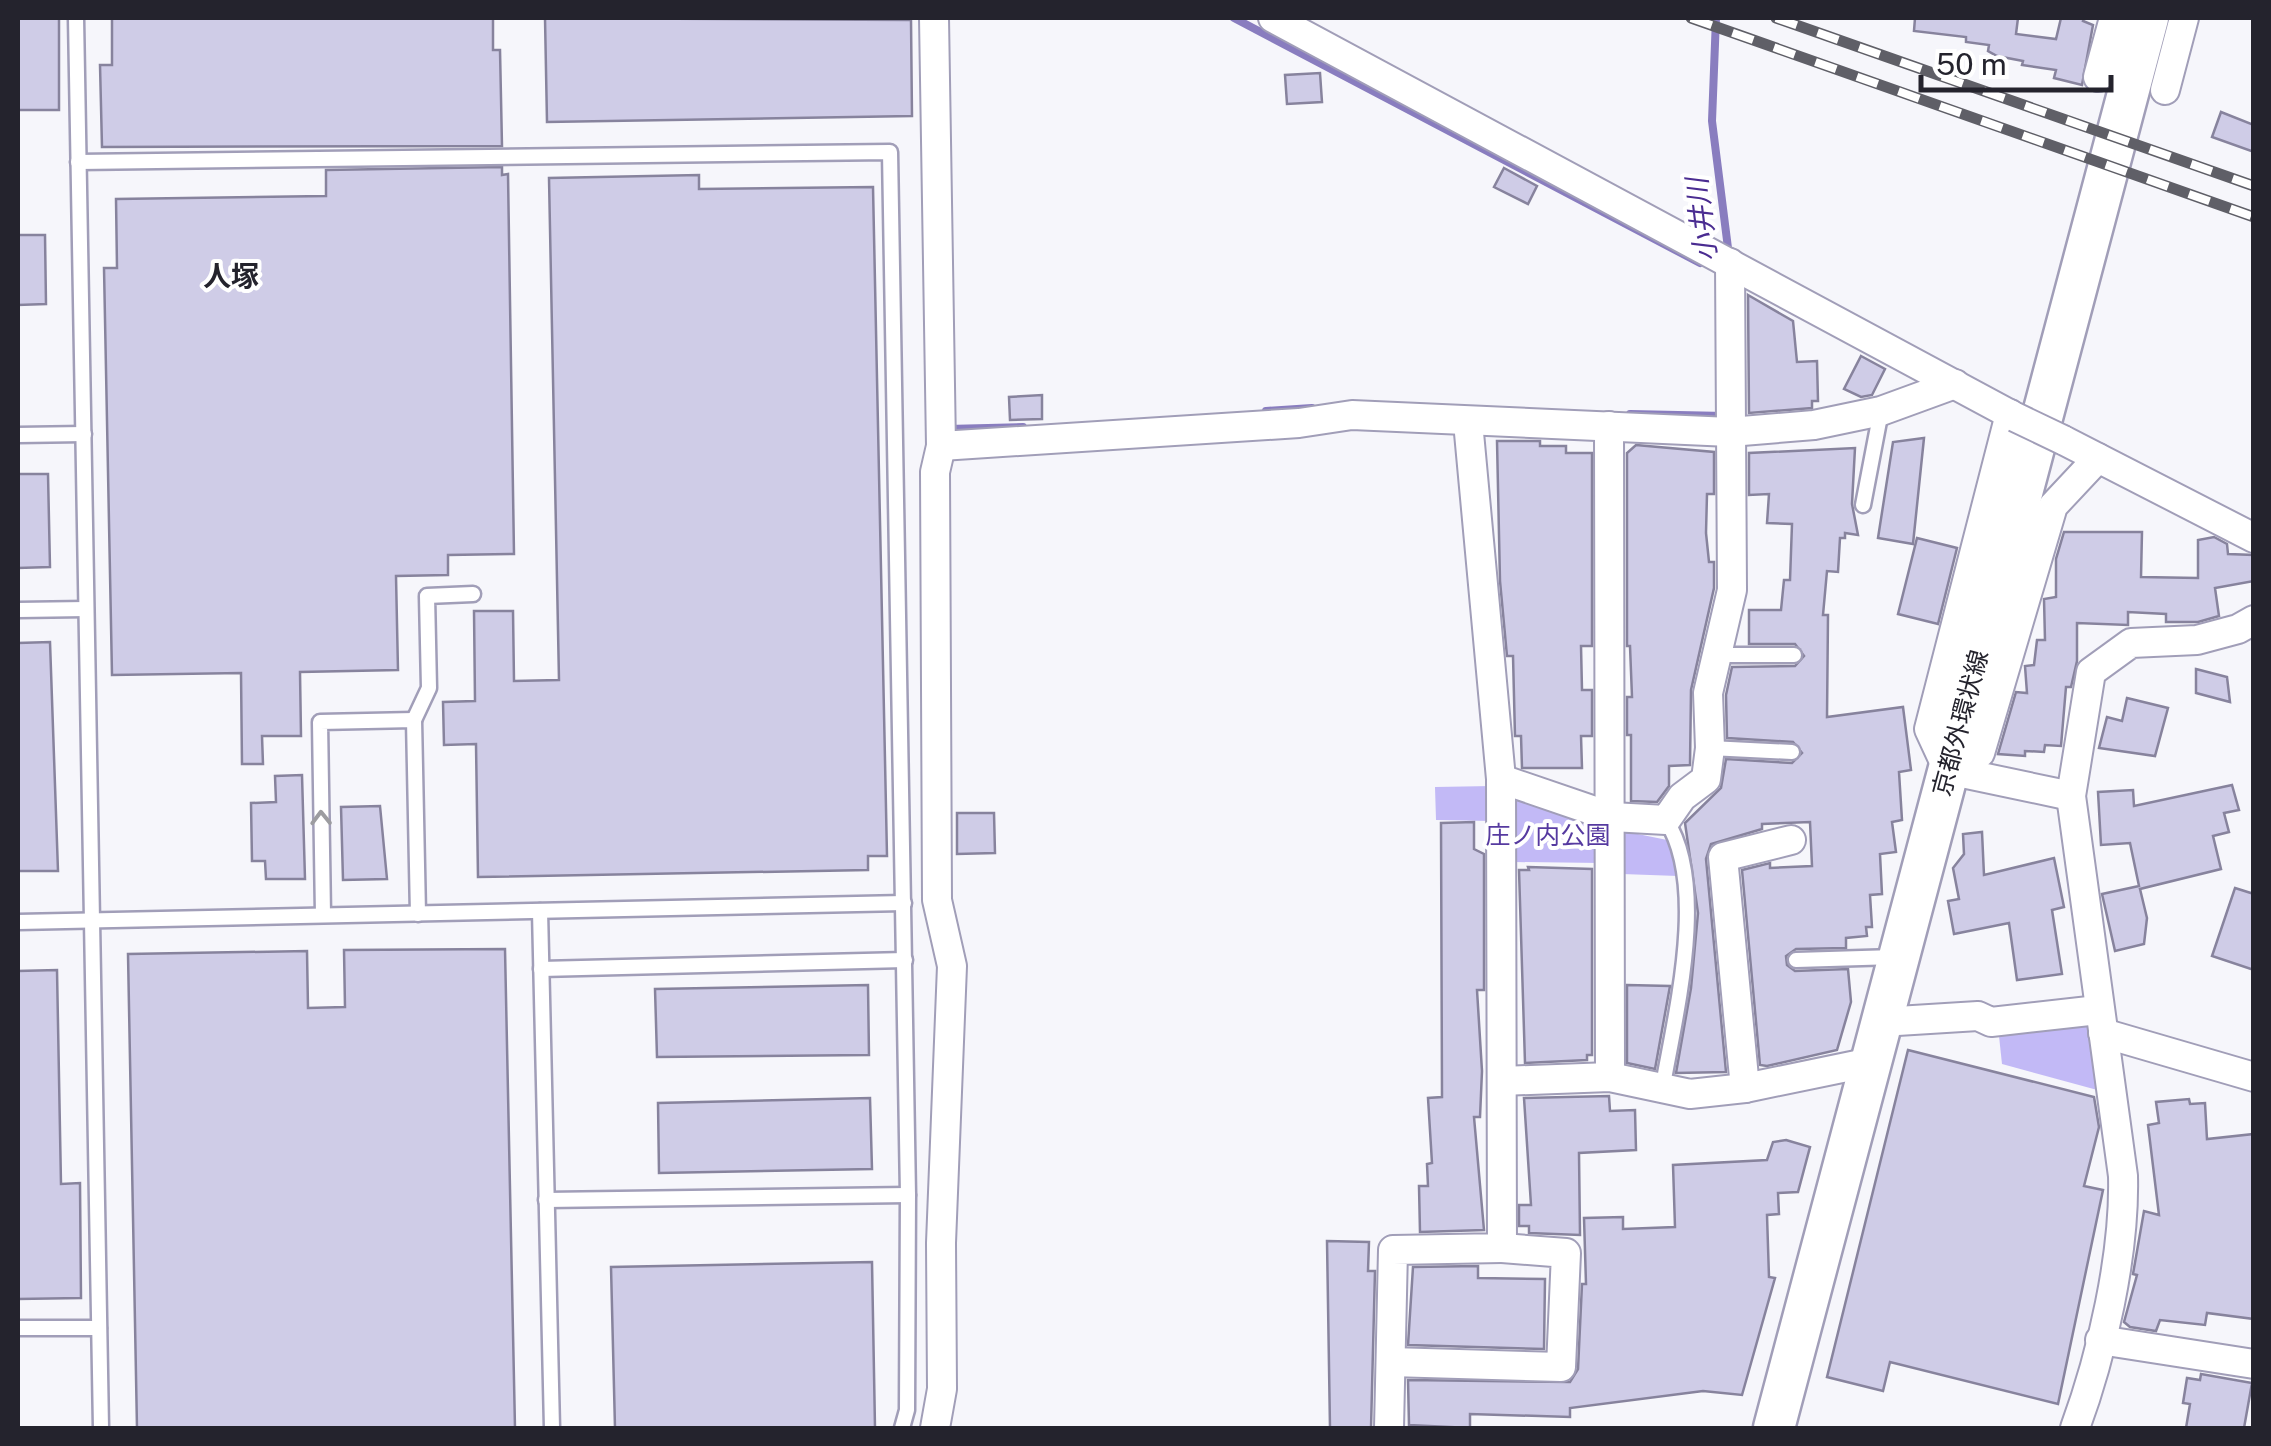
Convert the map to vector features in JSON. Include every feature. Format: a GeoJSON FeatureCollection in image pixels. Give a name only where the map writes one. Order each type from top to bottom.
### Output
{"type":"FeatureCollection","features":[{"type":"Feature","properties":{"kind":"main road","name":"京都外環状線"},"geometry":{"type":"LineString","coordinates":[[1774,1428],[2148,18]]}},
{"type":"Feature","properties":{"kind":"street"},"geometry":{"type":"LineString","coordinates":[[934,18],[941,446],[934,472],[937,900],[952,966],[941,1243],[942,1389],[934,1428]]}},
{"type":"Feature","properties":{"kind":"street"},"geometry":{"type":"LineString","coordinates":[[1274,18],[2012,416],[2254,538]]}},
{"type":"Feature","properties":{"kind":"street"},"geometry":{"type":"LineString","coordinates":[[2098,76],[2114,18]]}},
{"type":"Feature","properties":{"kind":"street"},"geometry":{"type":"LineString","coordinates":[[2165,90],[2184,18]]}},
{"type":"Feature","properties":{"kind":"street"},"geometry":{"type":"LineString","coordinates":[[1501,779],[1612,817],[1666,820],[1682,797],[1706,779],[1710,748],[1708,693],[1732,590],[1730,263]]}},
{"type":"Feature","properties":{"kind":"street"},"geometry":{"type":"LineString","coordinates":[[941,446],[1299,423],[1352,415],[1730,432],[1814,426],[1880,411],[1955,384]]}},
{"type":"Feature","properties":{"kind":"street"},"geometry":{"type":"LineString","coordinates":[[1948,770],[1930,728],[2012,416]]}},
{"type":"Feature","properties":{"kind":"street"},"geometry":{"type":"LineString","coordinates":[[1468,422],[1501,779],[1502,1248]]}},
{"type":"Feature","properties":{"kind":"street"},"geometry":{"type":"LineString","coordinates":[[1610,426],[1610,1077]]}},
{"type":"Feature","properties":{"kind":"street"},"geometry":{"type":"LineString","coordinates":[[1948,770],[1980,753],[2053,506],[2098,458]]}},
{"type":"Feature","properties":{"kind":"street"},"geometry":{"type":"LineString","coordinates":[[2075,1428],[2100,1340],[2124,1210],[2071,796],[2091,672],[2130,643],[2197,640],[2238,630],[2254,620]]}},
{"type":"Feature","properties":{"kind":"street"},"geometry":{"type":"LineString","coordinates":[[1948,770],[2071,796]]}},
{"type":"Feature","properties":{"kind":"street"},"geometry":{"type":"LineString","coordinates":[[1744,1088],[1724,857],[1791,840]]}},
{"type":"Feature","properties":{"kind":"street"},"geometry":{"type":"LineString","coordinates":[[1881,1022],[1978,1016],[1991,1022],[2100,1022],[2254,1077]]}},
{"type":"Feature","properties":{"kind":"street"},"geometry":{"type":"LineString","coordinates":[[1502,1081],[1610,1077],[1663,1085],[1690,1094],[1744,1088],[1870,1062]]}},
{"type":"Feature","properties":{"kind":"street"},"geometry":{"type":"LineString","coordinates":[[1390,1428],[1392,1250],[1502,1248],[1566,1253],[1560,1367],[1392,1362]]}},
{"type":"Feature","properties":{"kind":"street"},"geometry":{"type":"LineString","coordinates":[[2100,1340],[2254,1364]]}},
{"type":"Feature","properties":{"kind":"lane"},"geometry":{"type":"LineString","coordinates":[[76,18],[100,1428]]}},
{"type":"Feature","properties":{"kind":"lane"},"geometry":{"type":"LineString","coordinates":[[78,162],[890,152],[908,1196],[907,1410],[902,1428]]}},
{"type":"Feature","properties":{"kind":"lane"},"geometry":{"type":"LineString","coordinates":[[1863,505],[1880,411]]}},
{"type":"Feature","properties":{"kind":"lane"},"geometry":{"type":"LineString","coordinates":[[18,435],[84,434]]}},
{"type":"Feature","properties":{"kind":"lane"},"geometry":{"type":"LineString","coordinates":[[418,914],[414,720],[430,688],[427,596],[473,594]]}},
{"type":"Feature","properties":{"kind":"lane"},"geometry":{"type":"LineString","coordinates":[[18,610],[86,609]]}},
{"type":"Feature","properties":{"kind":"lane"},"geometry":{"type":"LineString","coordinates":[[1718,655],[1794,655]]}},
{"type":"Feature","properties":{"kind":"lane"},"geometry":{"type":"LineString","coordinates":[[324,915],[320,722],[414,720]]}},
{"type":"Feature","properties":{"kind":"lane"},"geometry":{"type":"LineString","coordinates":[[1710,748],[1792,752]]}},
{"type":"Feature","properties":{"kind":"lane"},"geometry":{"type":"LineString","coordinates":[[1663,1085],[1681,983],[1686,908],[1681,844],[1666,820]]}},
{"type":"Feature","properties":{"kind":"lane"},"geometry":{"type":"LineString","coordinates":[[18,922],[904,903]]}},
{"type":"Feature","properties":{"kind":"lane"},"geometry":{"type":"LineString","coordinates":[[540,911],[552,1428]]}},
{"type":"Feature","properties":{"kind":"lane"},"geometry":{"type":"LineString","coordinates":[[1796,960],[1897,956]]}},
{"type":"Feature","properties":{"kind":"lane"},"geometry":{"type":"LineString","coordinates":[[541,969],[905,960]]}},
{"type":"Feature","properties":{"kind":"lane"},"geometry":{"type":"LineString","coordinates":[[546,1200],[908,1196]]}},
{"type":"Feature","properties":{"kind":"lane"},"geometry":{"type":"LineString","coordinates":[[18,1328],[99,1328]]}},
{"type":"Feature","properties":{"kind":"green space","name":"庄ノ内公園"},"geometry":{"type":"Polygon","coordinates":[[[1492,786],[1492,821],[1436,820],[1435,787],[1492,786]]]}},
{"type":"Feature","properties":{"kind":"green space","name":"庄ノ内公園"},"geometry":{"type":"Polygon","coordinates":[[[1514,793],[1588,820],[1601,832],[1601,863],[1514,862],[1514,793]]]}},
{"type":"Feature","properties":{"kind":"green space","name":"庄ノ内公園"},"geometry":{"type":"Polygon","coordinates":[[[1623,831],[1677,842],[1678,876],[1622,874],[1623,831]]]}},
{"type":"Feature","properties":{"kind":"green space"},"geometry":{"type":"Polygon","coordinates":[[[2089,1021],[2101,1091],[2002,1064],[1999,1036],[2089,1021]]]}},
{"type":"Feature","properties":{"kind":"building"},"geometry":{"type":"Polygon","coordinates":[[[18,18],[59,18],[59,110],[18,110],[18,18]]]}},
{"type":"Feature","properties":{"kind":"building"},"geometry":{"type":"Polygon","coordinates":[[[112,18],[493,18],[493,50],[500,50],[502,146],[102,147],[100,65],[112,65],[112,18]]]}},
{"type":"Feature","properties":{"kind":"building"},"geometry":{"type":"Polygon","coordinates":[[[545,18],[911,20],[912,116],[547,122],[545,18]]]}},
{"type":"Feature","properties":{"kind":"building"},"geometry":{"type":"Polygon","coordinates":[[[1915,18],[2018,18],[2016,34],[2056,39],[2061,18],[2084,18],[2093,25],[2082,85],[2054,78],[2056,70],[1997,56],[1988,51],[1989,45],[1966,42],[1966,37],[1914,31],[1915,18]]]}},
{"type":"Feature","properties":{"kind":"building"},"geometry":{"type":"Polygon","coordinates":[[[1320,73],[1322,102],[1287,104],[1285,75],[1320,73]]]}},
{"type":"Feature","properties":{"kind":"building"},"geometry":{"type":"Polygon","coordinates":[[[2221,112],[2254,125],[2254,152],[2212,137],[2221,112]]]}},
{"type":"Feature","properties":{"kind":"building"},"geometry":{"type":"Polygon","coordinates":[[[502,167],[502,175],[508,174],[514,554],[448,555],[448,575],[396,576],[398,670],[300,672],[301,736],[262,736],[263,764],[242,764],[241,673],[112,675],[104,268],[117,268],[116,199],[326,196],[326,170],[502,167]]]}},
{"type":"Feature","properties":{"kind":"building"},"geometry":{"type":"Polygon","coordinates":[[[1504,168],[1537,186],[1528,204],[1494,187],[1504,168]]]}},
{"type":"Feature","properties":{"kind":"building"},"geometry":{"type":"Polygon","coordinates":[[[699,175],[699,189],[873,187],[887,856],[868,856],[868,870],[478,877],[476,744],[444,745],[443,702],[475,701],[474,611],[513,611],[514,681],[559,680],[549,178],[699,175]]]}},
{"type":"Feature","properties":{"kind":"building"},"geometry":{"type":"Polygon","coordinates":[[[18,235],[45,235],[46,304],[18,305],[18,235]]]}},
{"type":"Feature","properties":{"kind":"building"},"geometry":{"type":"Polygon","coordinates":[[[1748,295],[1793,321],[1797,362],[1817,361],[1818,401],[1812,401],[1812,408],[1749,413],[1748,295]]]}},
{"type":"Feature","properties":{"kind":"building"},"geometry":{"type":"Polygon","coordinates":[[[1861,356],[1885,369],[1872,395],[1861,397],[1844,389],[1861,356]]]}},
{"type":"Feature","properties":{"kind":"building"},"geometry":{"type":"Polygon","coordinates":[[[1042,395],[1042,419],[1010,420],[1009,397],[1042,395]]]}},
{"type":"Feature","properties":{"kind":"building"},"geometry":{"type":"Polygon","coordinates":[[[1924,438],[1913,544],[1878,538],[1893,442],[1924,438]]]}},
{"type":"Feature","properties":{"kind":"building"},"geometry":{"type":"Polygon","coordinates":[[[1497,441],[1540,441],[1540,446],[1566,446],[1566,453],[1592,453],[1592,646],[1581,646],[1582,690],[1592,690],[1592,736],[1581,736],[1582,768],[1522,768],[1521,736],[1515,736],[1513,656],[1507,656],[1500,581],[1497,441]]]}},
{"type":"Feature","properties":{"kind":"building"},"geometry":{"type":"Polygon","coordinates":[[[1636,445],[1714,452],[1714,494],[1707,494],[1706,533],[1709,562],[1714,562],[1714,588],[1691,690],[1690,765],[1669,766],[1669,786],[1657,802],[1631,801],[1631,735],[1627,735],[1627,697],[1632,697],[1627,646],[1627,453],[1636,445]]]}},
{"type":"Feature","properties":{"kind":"building"},"geometry":{"type":"Polygon","coordinates":[[[1855,448],[1852,504],[1858,535],[1845,533],[1845,538],[1840,538],[1838,572],[1827,571],[1823,615],[1828,615],[1827,717],[1903,707],[1911,770],[1899,772],[1902,820],[1892,822],[1896,852],[1880,854],[1882,894],[1870,895],[1872,927],[1866,927],[1867,936],[1846,938],[1846,948],[1796,949],[1786,956],[1787,965],[1795,971],[1848,969],[1851,1002],[1837,1050],[1767,1066],[1760,1065],[1742,870],[1770,863],[1770,868],[1812,866],[1810,822],[1762,824],[1762,829],[1711,844],[1706,859],[1726,1072],[1676,1073],[1691,988],[1698,913],[1685,823],[1721,788],[1726,759],[1792,763],[1802,753],[1793,742],[1727,738],[1726,695],[1732,667],[1795,666],[1804,656],[1795,644],[1749,644],[1749,610],[1781,610],[1784,580],[1790,580],[1792,524],[1767,523],[1769,494],[1749,495],[1749,453],[1855,448]]]}},
{"type":"Feature","properties":{"kind":"building"},"geometry":{"type":"Polygon","coordinates":[[[18,474],[48,474],[50,567],[18,568],[18,474]]]}},
{"type":"Feature","properties":{"kind":"building"},"geometry":{"type":"Polygon","coordinates":[[[2064,532],[2142,532],[2141,577],[2198,578],[2198,540],[2214,537],[2227,544],[2228,554],[2254,555],[2254,581],[2215,588],[2219,616],[2198,622],[2166,622],[2166,614],[2128,612],[2128,625],[2077,623],[2077,661],[2071,687],[2066,687],[2061,746],[2045,745],[2044,752],[2025,751],[2025,756],[1998,754],[2016,692],[2027,693],[2025,666],[2034,665],[2037,640],[2045,640],[2044,599],[2056,597],[2056,559],[2064,532]]]}},
{"type":"Feature","properties":{"kind":"building"},"geometry":{"type":"Polygon","coordinates":[[[1917,538],[1957,548],[1938,624],[1898,614],[1917,538]]]}},
{"type":"Feature","properties":{"kind":"building"},"geometry":{"type":"Polygon","coordinates":[[[50,642],[58,871],[18,871],[18,643],[50,642]]]}},
{"type":"Feature","properties":{"kind":"building"},"geometry":{"type":"Polygon","coordinates":[[[2196,669],[2227,677],[2230,702],[2196,693],[2196,669]]]}},
{"type":"Feature","properties":{"kind":"building"},"geometry":{"type":"Polygon","coordinates":[[[2127,698],[2168,708],[2155,756],[2099,748],[2107,717],[2122,721],[2127,698]]]}},
{"type":"Feature","properties":{"kind":"building"},"geometry":{"type":"Polygon","coordinates":[[[302,775],[305,879],[266,879],[265,861],[252,861],[251,803],[276,802],[275,776],[302,775]]]}},
{"type":"Feature","properties":{"kind":"building"},"geometry":{"type":"Polygon","coordinates":[[[2232,785],[2239,810],[2224,813],[2229,832],[2213,836],[2221,869],[2140,889],[2147,918],[2144,944],[2115,951],[2102,894],[2139,886],[2130,843],[2101,845],[2098,792],[2133,790],[2134,806],[2232,785]]]}},
{"type":"Feature","properties":{"kind":"building"},"geometry":{"type":"Polygon","coordinates":[[[380,806],[387,879],[343,880],[341,807],[380,806]]]}},
{"type":"Feature","properties":{"kind":"building"},"geometry":{"type":"Polygon","coordinates":[[[957,813],[994,813],[995,853],[957,854],[957,813]]]}},
{"type":"Feature","properties":{"kind":"building"},"geometry":{"type":"Polygon","coordinates":[[[1474,822],[1474,849],[1484,854],[1484,990],[1477,990],[1482,1071],[1480,1117],[1474,1117],[1484,1230],[1420,1232],[1419,1186],[1428,1186],[1427,1164],[1432,1163],[1428,1098],[1442,1097],[1441,823],[1474,822]]]}},
{"type":"Feature","properties":{"kind":"building"},"geometry":{"type":"Polygon","coordinates":[[[1982,832],[1984,875],[2054,858],[2064,907],[2052,910],[2062,974],[2017,980],[2009,923],[1954,934],[1948,901],[1959,899],[1953,868],[1964,854],[1963,834],[1982,832]]]}},
{"type":"Feature","properties":{"kind":"building"},"geometry":{"type":"Polygon","coordinates":[[[1528,867],[1592,869],[1592,1055],[1587,1055],[1587,1060],[1525,1063],[1519,870],[1529,870],[1528,867]]]}},
{"type":"Feature","properties":{"kind":"building"},"geometry":{"type":"Polygon","coordinates":[[[2235,888],[2254,894],[2254,970],[2212,956],[2235,888]]]}},
{"type":"Feature","properties":{"kind":"building"},"geometry":{"type":"Polygon","coordinates":[[[505,949],[515,1428],[137,1428],[128,954],[307,951],[308,1008],[345,1007],[344,950],[505,949]]]}},
{"type":"Feature","properties":{"kind":"building"},"geometry":{"type":"Polygon","coordinates":[[[57,970],[61,1184],[80,1183],[81,1298],[18,1299],[18,971],[57,970]]]}},
{"type":"Feature","properties":{"kind":"building"},"geometry":{"type":"Polygon","coordinates":[[[868,985],[869,1055],[657,1057],[655,989],[868,985]]]}},
{"type":"Feature","properties":{"kind":"building"},"geometry":{"type":"Polygon","coordinates":[[[1627,985],[1670,986],[1655,1069],[1627,1063],[1627,985]]]}},
{"type":"Feature","properties":{"kind":"building"},"geometry":{"type":"Polygon","coordinates":[[[1908,1050],[2094,1097],[2099,1127],[2084,1186],[2103,1190],[2058,1404],[1890,1362],[1883,1391],[1827,1377],[1908,1050]]]}},
{"type":"Feature","properties":{"kind":"building"},"geometry":{"type":"Polygon","coordinates":[[[1609,1096],[1610,1111],[1635,1110],[1636,1150],[1579,1153],[1580,1235],[1529,1233],[1529,1226],[1519,1226],[1519,1205],[1531,1205],[1524,1098],[1609,1096]]]}},
{"type":"Feature","properties":{"kind":"building"},"geometry":{"type":"Polygon","coordinates":[[[870,1098],[872,1169],[659,1173],[658,1103],[870,1098]]]}},
{"type":"Feature","properties":{"kind":"building"},"geometry":{"type":"Polygon","coordinates":[[[2189,1099],[2190,1104],[2205,1103],[2207,1139],[2254,1134],[2254,1319],[2207,1313],[2205,1325],[2160,1320],[2156,1331],[2130,1327],[2124,1322],[2137,1275],[2133,1274],[2144,1211],[2159,1215],[2148,1125],[2159,1123],[2156,1102],[2189,1099]]]}},
{"type":"Feature","properties":{"kind":"building"},"geometry":{"type":"Polygon","coordinates":[[[1786,1140],[1810,1147],[1798,1192],[1778,1193],[1779,1214],[1767,1215],[1769,1277],[1775,1278],[1742,1395],[1703,1391],[1570,1408],[1570,1417],[1470,1414],[1470,1428],[1409,1425],[1408,1380],[1570,1382],[1578,1369],[1582,1284],[1586,1284],[1584,1218],[1623,1217],[1623,1229],[1675,1227],[1673,1165],[1767,1160],[1773,1142],[1786,1140]]]}},
{"type":"Feature","properties":{"kind":"building"},"geometry":{"type":"Polygon","coordinates":[[[1327,1241],[1369,1242],[1368,1271],[1375,1271],[1371,1428],[1330,1428],[1327,1241]]]}},
{"type":"Feature","properties":{"kind":"building"},"geometry":{"type":"Polygon","coordinates":[[[872,1262],[875,1428],[615,1428],[611,1267],[872,1262]]]}},
{"type":"Feature","properties":{"kind":"building"},"geometry":{"type":"Polygon","coordinates":[[[1478,1266],[1478,1278],[1545,1279],[1544,1349],[1408,1345],[1413,1267],[1478,1266]]]}},
{"type":"Feature","properties":{"kind":"building"},"geometry":{"type":"Polygon","coordinates":[[[2201,1374],[2252,1383],[2244,1428],[2186,1428],[2190,1404],[2183,1403],[2187,1378],[2200,1380],[2201,1374]]]}},
{"type":"Feature","properties":{"kind":"waterway"},"geometry":{"type":"LineString","coordinates":[[1234,18],[1700,263]]}},
{"type":"Feature","properties":{"kind":"waterway","name":"小井川"},"geometry":{"type":"LineString","coordinates":[[1716,18],[1712,121],[1729,256]]}},
{"type":"Feature","properties":{"kind":"waterway"},"geometry":{"type":"LineString","coordinates":[[1266,411],[1312,408]]}},
{"type":"Feature","properties":{"kind":"waterway"},"geometry":{"type":"LineString","coordinates":[[1630,414],[1726,416]]}},
{"type":"Feature","properties":{"kind":"waterway"},"geometry":{"type":"LineString","coordinates":[[947,429],[1023,427]]}},
{"type":"Feature","properties":{"kind":"railway"},"geometry":{"type":"LineString","coordinates":[[1691,18],[2254,217]]}},
{"type":"Feature","properties":{"kind":"railway"},"geometry":{"type":"LineString","coordinates":[[1776,18],[2254,186]]}},
{"type":"Feature","properties":{"kind":"district","name":"人塚"},"geometry":{"type":"Point","coordinates":[231,275]}}]}
